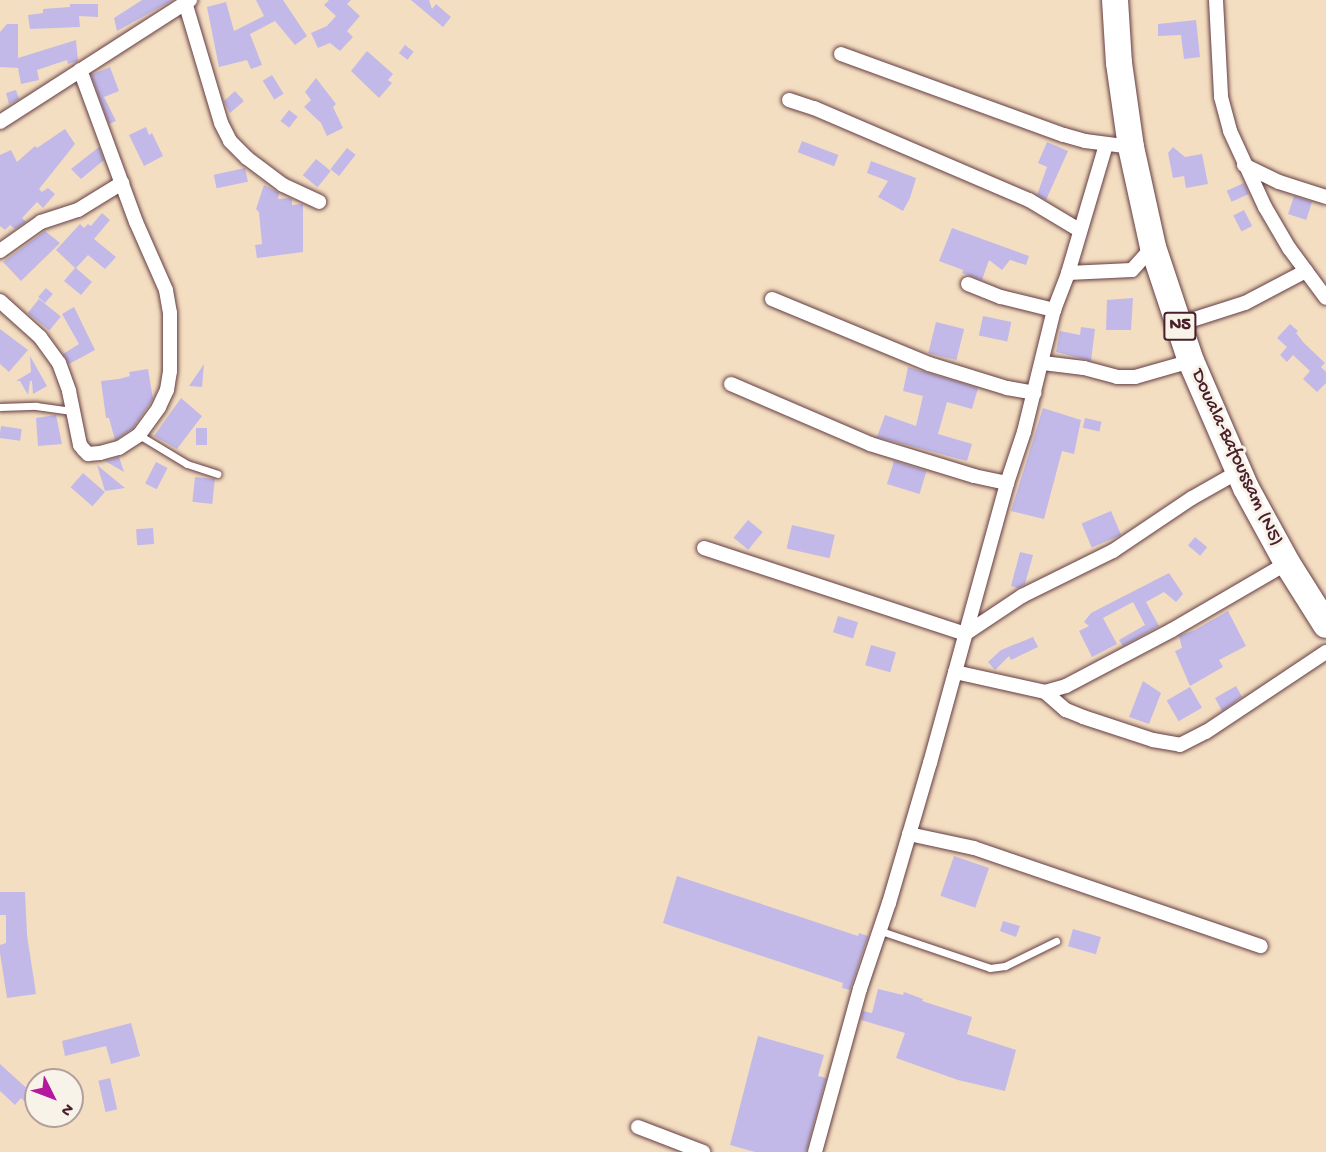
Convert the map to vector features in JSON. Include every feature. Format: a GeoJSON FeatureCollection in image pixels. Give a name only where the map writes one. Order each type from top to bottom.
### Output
{"type":"FeatureCollection","features":[{"type":"Feature","properties":{"kind":"highway","name":"Douala-Bafoussam (N5)"},"geometry":{"type":"LineString","coordinates":[[1115,0],[1119,63],[1131,147],[1153,247],[1191,361],[1238,472],[1287,563],[1326,625]]}},
{"type":"Feature","properties":{"kind":"street"},"geometry":{"type":"LineString","coordinates":[[1216,0],[1221,97],[1230,131],[1265,207],[1306,271],[1326,297]]}},
{"type":"Feature","properties":{"kind":"street"},"geometry":{"type":"LineString","coordinates":[[0,122],[42,98],[80,70],[187,1],[221,123],[230,141],[247,158],[283,185],[319,202]]}},
{"type":"Feature","properties":{"kind":"street"},"geometry":{"type":"LineString","coordinates":[[841,54],[1064,135],[1106,145],[1131,147]]}},
{"type":"Feature","properties":{"kind":"street"},"geometry":{"type":"LineString","coordinates":[[0,302],[40,337],[55,355],[66,377],[80,446],[88,454],[119,448],[139,435],[159,407],[166,390],[170,371],[170,313],[166,290],[122,183],[80,70]]}},
{"type":"Feature","properties":{"kind":"street"},"geometry":{"type":"LineString","coordinates":[[789,100],[814,108],[1029,200],[1079,230]]}},
{"type":"Feature","properties":{"kind":"street"},"geometry":{"type":"LineString","coordinates":[[816,1152],[860,989],[881,931],[909,834],[1006,483],[1035,393],[1054,310],[1068,273],[1106,145]]}},
{"type":"Feature","properties":{"kind":"street"},"geometry":{"type":"LineString","coordinates":[[1244,165],[1280,182],[1326,197]]}},
{"type":"Feature","properties":{"kind":"street"},"geometry":{"type":"LineString","coordinates":[[0,251],[41,222],[78,210],[122,183]]}},
{"type":"Feature","properties":{"kind":"street"},"geometry":{"type":"LineString","coordinates":[[1068,273],[1132,270],[1153,247]]}},
{"type":"Feature","properties":{"kind":"street"},"geometry":{"type":"LineString","coordinates":[[1179,324],[1245,303],[1306,271]]}},
{"type":"Feature","properties":{"kind":"street"},"geometry":{"type":"LineString","coordinates":[[968,284],[1001,297],[1054,310]]}},
{"type":"Feature","properties":{"kind":"street"},"geometry":{"type":"LineString","coordinates":[[772,299],[930,364],[1006,388],[1035,393]]}},
{"type":"Feature","properties":{"kind":"street"},"geometry":{"type":"LineString","coordinates":[[1043,363],[1084,368],[1117,377],[1135,377],[1191,361]]}},
{"type":"Feature","properties":{"kind":"street"},"geometry":{"type":"LineString","coordinates":[[731,384],[862,440],[974,476],[1006,483]]}},
{"type":"Feature","properties":{"kind":"street"},"geometry":{"type":"LineString","coordinates":[[965,634],[1022,596],[1113,551],[1192,498],[1238,472]]}},
{"type":"Feature","properties":{"kind":"street"},"geometry":{"type":"LineString","coordinates":[[704,548],[965,634]]}},
{"type":"Feature","properties":{"kind":"street"},"geometry":{"type":"LineString","coordinates":[[1045,692],[1081,680],[1287,563]]}},
{"type":"Feature","properties":{"kind":"street"},"geometry":{"type":"LineString","coordinates":[[955,672],[1045,692],[1066,710],[1083,717],[1153,740],[1180,745],[1198,737],[1326,652]]}},
{"type":"Feature","properties":{"kind":"street"},"geometry":{"type":"LineString","coordinates":[[909,834],[974,848],[1261,946]]}},
{"type":"Feature","properties":{"kind":"street"},"geometry":{"type":"LineString","coordinates":[[638,1127],[704,1152]]}},
{"type":"Feature","properties":{"kind":"lane"},"geometry":{"type":"LineString","coordinates":[[0,407],[36,406],[72,411]]}},
{"type":"Feature","properties":{"kind":"lane"},"geometry":{"type":"LineString","coordinates":[[139,435],[187,464],[217,474]]}},
{"type":"Feature","properties":{"kind":"lane"},"geometry":{"type":"LineString","coordinates":[[881,931],[990,968],[1005,966],[1056,941]]}},
{"type":"Feature","properties":{"kind":"building"},"geometry":{"type":"Polygon","coordinates":[[[142,0],[173,0],[117,31],[114,18],[142,0]]]}},
{"type":"Feature","properties":{"kind":"building"},"geometry":{"type":"Polygon","coordinates":[[[256,0],[283,0],[307,36],[295,45],[275,21],[250,34],[262,65],[251,69],[247,60],[219,67],[207,7],[226,2],[234,31],[264,16],[256,0]]]}},
{"type":"Feature","properties":{"kind":"building"},"geometry":{"type":"Polygon","coordinates":[[[329,0],[351,0],[347,4],[360,16],[347,31],[353,37],[340,51],[330,43],[318,48],[311,33],[327,26],[336,16],[324,5],[329,0]]]}},
{"type":"Feature","properties":{"kind":"building"},"geometry":{"type":"Polygon","coordinates":[[[411,0],[429,0],[432,9],[436,4],[451,17],[443,27],[411,0]]]}},
{"type":"Feature","properties":{"kind":"building"},"geometry":{"type":"Polygon","coordinates":[[[70,4],[98,4],[98,17],[79,16],[80,27],[30,29],[28,15],[43,13],[43,9],[70,7],[70,4]]]}},
{"type":"Feature","properties":{"kind":"building"},"geometry":{"type":"Polygon","coordinates":[[[1196,20],[1200,57],[1184,59],[1181,35],[1158,36],[1158,24],[1196,20]]]}},
{"type":"Feature","properties":{"kind":"building"},"geometry":{"type":"Polygon","coordinates":[[[7,24],[18,24],[18,58],[76,40],[78,61],[68,64],[67,60],[37,70],[39,80],[21,84],[18,68],[0,67],[0,32],[7,24]]]}},
{"type":"Feature","properties":{"kind":"building"},"geometry":{"type":"Polygon","coordinates":[[[405,45],[414,52],[408,60],[399,53],[405,45]]]}},
{"type":"Feature","properties":{"kind":"building"},"geometry":{"type":"Polygon","coordinates":[[[367,51],[393,74],[388,80],[392,83],[379,98],[351,71],[367,51]]]}},
{"type":"Feature","properties":{"kind":"building"},"geometry":{"type":"Polygon","coordinates":[[[110,67],[119,91],[104,97],[116,121],[109,124],[91,75],[110,67]]]}},
{"type":"Feature","properties":{"kind":"building"},"geometry":{"type":"Polygon","coordinates":[[[272,75],[284,94],[274,99],[263,81],[272,75]]]}},
{"type":"Feature","properties":{"kind":"building"},"geometry":{"type":"Polygon","coordinates":[[[316,78],[336,104],[333,107],[343,128],[327,136],[321,123],[304,107],[311,100],[305,92],[316,78]]]}},
{"type":"Feature","properties":{"kind":"building"},"geometry":{"type":"Polygon","coordinates":[[[16,90],[19,99],[9,104],[6,93],[16,90]]]}},
{"type":"Feature","properties":{"kind":"building"},"geometry":{"type":"Polygon","coordinates":[[[235,91],[244,101],[230,113],[224,101],[235,91]]]}},
{"type":"Feature","properties":{"kind":"building"},"geometry":{"type":"Polygon","coordinates":[[[289,110],[298,117],[289,128],[280,121],[289,110]]]}},
{"type":"Feature","properties":{"kind":"building"},"geometry":{"type":"Polygon","coordinates":[[[146,127],[149,135],[152,133],[163,156],[144,166],[129,135],[146,127]]]}},
{"type":"Feature","properties":{"kind":"building"},"geometry":{"type":"Polygon","coordinates":[[[65,129],[75,144],[39,189],[42,192],[48,188],[55,194],[43,208],[37,202],[22,218],[26,222],[15,229],[10,225],[5,230],[0,226],[0,155],[11,150],[17,162],[35,146],[37,148],[65,129]]]}},
{"type":"Feature","properties":{"kind":"building"},"geometry":{"type":"Polygon","coordinates":[[[802,141],[838,155],[834,166],[798,152],[802,141]]]}},
{"type":"Feature","properties":{"kind":"building"},"geometry":{"type":"Polygon","coordinates":[[[1047,142],[1068,151],[1046,200],[1037,195],[1047,167],[1038,163],[1047,142]]]}},
{"type":"Feature","properties":{"kind":"building"},"geometry":{"type":"Polygon","coordinates":[[[99,147],[104,160],[81,179],[71,169],[99,147]]]}},
{"type":"Feature","properties":{"kind":"building"},"geometry":{"type":"Polygon","coordinates":[[[1173,147],[1185,157],[1202,154],[1208,184],[1186,188],[1184,176],[1173,178],[1168,153],[1173,147]]]}},
{"type":"Feature","properties":{"kind":"building"},"geometry":{"type":"Polygon","coordinates":[[[347,148],[356,155],[339,176],[330,169],[347,148]]]}},
{"type":"Feature","properties":{"kind":"building"},"geometry":{"type":"Polygon","coordinates":[[[316,159],[331,171],[318,187],[303,175],[316,159]]]}},
{"type":"Feature","properties":{"kind":"building"},"geometry":{"type":"Polygon","coordinates":[[[871,161],[916,178],[903,211],[878,197],[888,181],[867,173],[871,161]]]}},
{"type":"Feature","properties":{"kind":"building"},"geometry":{"type":"Polygon","coordinates":[[[245,168],[248,182],[217,188],[214,175],[245,168]]]}},
{"type":"Feature","properties":{"kind":"building"},"geometry":{"type":"Polygon","coordinates":[[[1244,183],[1249,194],[1232,202],[1227,191],[1244,183]]]}},
{"type":"Feature","properties":{"kind":"building"},"geometry":{"type":"Polygon","coordinates":[[[264,185],[279,193],[278,199],[292,199],[292,205],[303,204],[303,252],[257,258],[255,245],[262,244],[259,212],[256,209],[264,185]]]}},
{"type":"Feature","properties":{"kind":"building"},"geometry":{"type":"Polygon","coordinates":[[[1294,196],[1312,202],[1306,220],[1288,214],[1294,196]]]}},
{"type":"Feature","properties":{"kind":"building"},"geometry":{"type":"Polygon","coordinates":[[[1244,210],[1252,226],[1241,231],[1233,215],[1244,210]]]}},
{"type":"Feature","properties":{"kind":"building"},"geometry":{"type":"Polygon","coordinates":[[[102,213],[110,220],[94,239],[116,257],[105,269],[88,255],[76,268],[92,282],[81,295],[64,281],[75,268],[56,250],[80,224],[84,228],[88,224],[91,226],[102,213]]]}},
{"type":"Feature","properties":{"kind":"building"},"geometry":{"type":"Polygon","coordinates":[[[952,228],[1029,256],[1026,265],[1010,260],[1002,270],[989,260],[982,280],[962,273],[963,270],[939,261],[952,228]]]}},
{"type":"Feature","properties":{"kind":"building"},"geometry":{"type":"Polygon","coordinates":[[[45,231],[60,243],[21,281],[3,262],[45,231]]]}},
{"type":"Feature","properties":{"kind":"building"},"geometry":{"type":"Polygon","coordinates":[[[46,288],[53,294],[45,303],[38,297],[46,288]]]}},
{"type":"Feature","properties":{"kind":"building"},"geometry":{"type":"Polygon","coordinates":[[[1133,298],[1131,330],[1106,330],[1107,300],[1133,298]]]}},
{"type":"Feature","properties":{"kind":"building"},"geometry":{"type":"Polygon","coordinates":[[[39,299],[61,317],[49,331],[28,313],[39,299]]]}},
{"type":"Feature","properties":{"kind":"building"},"geometry":{"type":"Polygon","coordinates":[[[74,307],[95,350],[69,364],[63,354],[79,344],[62,314],[74,307]]]}},
{"type":"Feature","properties":{"kind":"building"},"geometry":{"type":"Polygon","coordinates":[[[983,316],[1011,322],[1007,342],[979,336],[983,316]]]}},
{"type":"Feature","properties":{"kind":"building"},"geometry":{"type":"Polygon","coordinates":[[[936,322],[964,329],[956,360],[928,353],[936,322]]]}},
{"type":"Feature","properties":{"kind":"building"},"geometry":{"type":"Polygon","coordinates":[[[1290,324],[1298,331],[1296,333],[1304,343],[1325,363],[1321,367],[1326,372],[1326,383],[1317,392],[1303,379],[1310,371],[1293,355],[1287,362],[1280,355],[1287,347],[1277,338],[1290,324]]]}},
{"type":"Feature","properties":{"kind":"building"},"geometry":{"type":"Polygon","coordinates":[[[1081,327],[1095,329],[1091,361],[1056,352],[1060,331],[1080,335],[1081,327]]]}},
{"type":"Feature","properties":{"kind":"building"},"geometry":{"type":"Polygon","coordinates":[[[0,329],[28,350],[9,372],[0,364],[0,329]]]}},
{"type":"Feature","properties":{"kind":"building"},"geometry":{"type":"Polygon","coordinates":[[[30,356],[47,386],[33,394],[32,381],[30,381],[28,395],[20,381],[16,381],[31,372],[30,356]]]}},
{"type":"Feature","properties":{"kind":"building"},"geometry":{"type":"Polygon","coordinates":[[[204,364],[202,387],[189,386],[204,364]]]}},
{"type":"Feature","properties":{"kind":"building"},"geometry":{"type":"Polygon","coordinates":[[[908,367],[978,388],[972,409],[947,402],[938,434],[972,444],[967,461],[877,437],[885,415],[916,426],[923,396],[903,391],[908,367]]]}},
{"type":"Feature","properties":{"kind":"building"},"geometry":{"type":"Polygon","coordinates":[[[148,369],[153,399],[133,428],[115,440],[109,418],[106,418],[101,381],[119,379],[130,376],[129,372],[148,369]]]}},
{"type":"Feature","properties":{"kind":"building"},"geometry":{"type":"Polygon","coordinates":[[[181,398],[202,416],[177,449],[154,436],[181,398]]]}},
{"type":"Feature","properties":{"kind":"building"},"geometry":{"type":"Polygon","coordinates":[[[1043,408],[1081,420],[1074,454],[1062,451],[1044,519],[1011,511],[1043,408]]]}},
{"type":"Feature","properties":{"kind":"building"},"geometry":{"type":"Polygon","coordinates":[[[56,415],[62,444],[38,446],[36,418],[56,415]]]}},
{"type":"Feature","properties":{"kind":"building"},"geometry":{"type":"Polygon","coordinates":[[[1085,418],[1102,422],[1099,432],[1083,428],[1085,418]]]}},
{"type":"Feature","properties":{"kind":"building"},"geometry":{"type":"Polygon","coordinates":[[[1,426],[22,429],[20,441],[0,438],[1,426]]]}},
{"type":"Feature","properties":{"kind":"building"},"geometry":{"type":"Polygon","coordinates":[[[196,428],[207,428],[207,445],[196,445],[196,428]]]}},
{"type":"Feature","properties":{"kind":"building"},"geometry":{"type":"Polygon","coordinates":[[[119,457],[124,472],[105,461],[119,457]]]}},
{"type":"Feature","properties":{"kind":"building"},"geometry":{"type":"Polygon","coordinates":[[[894,461],[927,471],[919,494],[887,484],[894,461]]]}},
{"type":"Feature","properties":{"kind":"building"},"geometry":{"type":"Polygon","coordinates":[[[156,462],[168,468],[157,489],[145,483],[156,462]]]}},
{"type":"Feature","properties":{"kind":"building"},"geometry":{"type":"Polygon","coordinates":[[[97,465],[125,488],[105,491],[97,465]]]}},
{"type":"Feature","properties":{"kind":"building"},"geometry":{"type":"Polygon","coordinates":[[[83,473],[105,492],[92,506],[71,487],[83,473]]]}},
{"type":"Feature","properties":{"kind":"building"},"geometry":{"type":"Polygon","coordinates":[[[195,477],[215,479],[212,504],[192,502],[195,477]]]}},
{"type":"Feature","properties":{"kind":"building"},"geometry":{"type":"Polygon","coordinates":[[[1111,511],[1121,535],[1092,547],[1082,524],[1111,511]]]}},
{"type":"Feature","properties":{"kind":"building"},"geometry":{"type":"Polygon","coordinates":[[[748,520],[763,532],[748,550],[734,538],[748,520]]]}},
{"type":"Feature","properties":{"kind":"building"},"geometry":{"type":"Polygon","coordinates":[[[792,525],[835,535],[829,558],[787,548],[792,525]]]}},
{"type":"Feature","properties":{"kind":"building"},"geometry":{"type":"Polygon","coordinates":[[[153,528],[154,544],[137,545],[136,529],[153,528]]]}},
{"type":"Feature","properties":{"kind":"building"},"geometry":{"type":"Polygon","coordinates":[[[1195,537],[1207,547],[1200,556],[1188,545],[1195,537]]]}},
{"type":"Feature","properties":{"kind":"building"},"geometry":{"type":"Polygon","coordinates":[[[1020,552],[1033,555],[1025,584],[1018,588],[1011,586],[1020,552]]]}},
{"type":"Feature","properties":{"kind":"building"},"geometry":{"type":"Polygon","coordinates":[[[1169,573],[1183,594],[1176,602],[1164,592],[1146,602],[1159,626],[1123,646],[1119,640],[1145,625],[1133,602],[1103,618],[1117,644],[1092,657],[1079,631],[1089,626],[1084,622],[1091,613],[1169,573]]]}},
{"type":"Feature","properties":{"kind":"building"},"geometry":{"type":"Polygon","coordinates":[[[1228,611],[1246,646],[1219,660],[1223,667],[1190,686],[1175,651],[1182,648],[1179,636],[1195,630],[1228,611]]]}},
{"type":"Feature","properties":{"kind":"building"},"geometry":{"type":"Polygon","coordinates":[[[838,616],[858,622],[853,638],[833,632],[838,616]]]}},
{"type":"Feature","properties":{"kind":"building"},"geometry":{"type":"Polygon","coordinates":[[[1033,637],[1038,647],[1011,660],[1009,656],[995,670],[988,662],[1001,650],[1033,637]]]}},
{"type":"Feature","properties":{"kind":"building"},"geometry":{"type":"Polygon","coordinates":[[[871,645],[896,652],[890,672],[865,665],[871,645]]]}},
{"type":"Feature","properties":{"kind":"building"},"geometry":{"type":"Polygon","coordinates":[[[1143,681],[1161,693],[1149,724],[1129,717],[1143,681]]]}},
{"type":"Feature","properties":{"kind":"building"},"geometry":{"type":"Polygon","coordinates":[[[1236,686],[1242,697],[1222,711],[1215,698],[1236,686]]]}},
{"type":"Feature","properties":{"kind":"building"},"geometry":{"type":"Polygon","coordinates":[[[1190,687],[1202,708],[1179,721],[1167,700],[1190,687]]]}},
{"type":"Feature","properties":{"kind":"building"},"geometry":{"type":"Polygon","coordinates":[[[954,856],[989,868],[975,908],[940,896],[954,856]]]}},
{"type":"Feature","properties":{"kind":"building"},"geometry":{"type":"Polygon","coordinates":[[[677,876],[858,936],[859,933],[868,936],[850,990],[842,988],[843,983],[663,923],[677,876]]]}},
{"type":"Feature","properties":{"kind":"building"},"geometry":{"type":"Polygon","coordinates":[[[0,892],[25,892],[27,935],[36,994],[7,998],[0,953],[0,945],[6,943],[6,915],[0,915],[0,892]]]}},
{"type":"Feature","properties":{"kind":"building"},"geometry":{"type":"Polygon","coordinates":[[[1003,921],[1020,926],[1016,937],[1000,931],[1003,921]]]}},
{"type":"Feature","properties":{"kind":"building"},"geometry":{"type":"Polygon","coordinates":[[[1073,929],[1101,937],[1096,954],[1068,946],[1073,929]]]}},
{"type":"Feature","properties":{"kind":"building"},"geometry":{"type":"Polygon","coordinates":[[[878,989],[903,995],[904,992],[923,999],[922,1001],[972,1017],[967,1034],[1016,1050],[1005,1091],[958,1080],[896,1058],[905,1033],[861,1020],[863,1011],[872,1013],[878,989]]]}},
{"type":"Feature","properties":{"kind":"building"},"geometry":{"type":"Polygon","coordinates":[[[131,1023],[140,1056],[111,1064],[106,1046],[65,1056],[62,1041],[131,1023]]]}},
{"type":"Feature","properties":{"kind":"building"},"geometry":{"type":"Polygon","coordinates":[[[758,1036],[824,1055],[818,1076],[826,1078],[806,1152],[755,1152],[730,1145],[758,1036]]]}},
{"type":"Feature","properties":{"kind":"building"},"geometry":{"type":"Polygon","coordinates":[[[0,1064],[24,1086],[24,1101],[21,1098],[15,1105],[0,1091],[0,1064]]]}},
{"type":"Feature","properties":{"kind":"building"},"geometry":{"type":"Polygon","coordinates":[[[110,1078],[117,1109],[106,1112],[98,1081],[110,1078]]]}}]}
